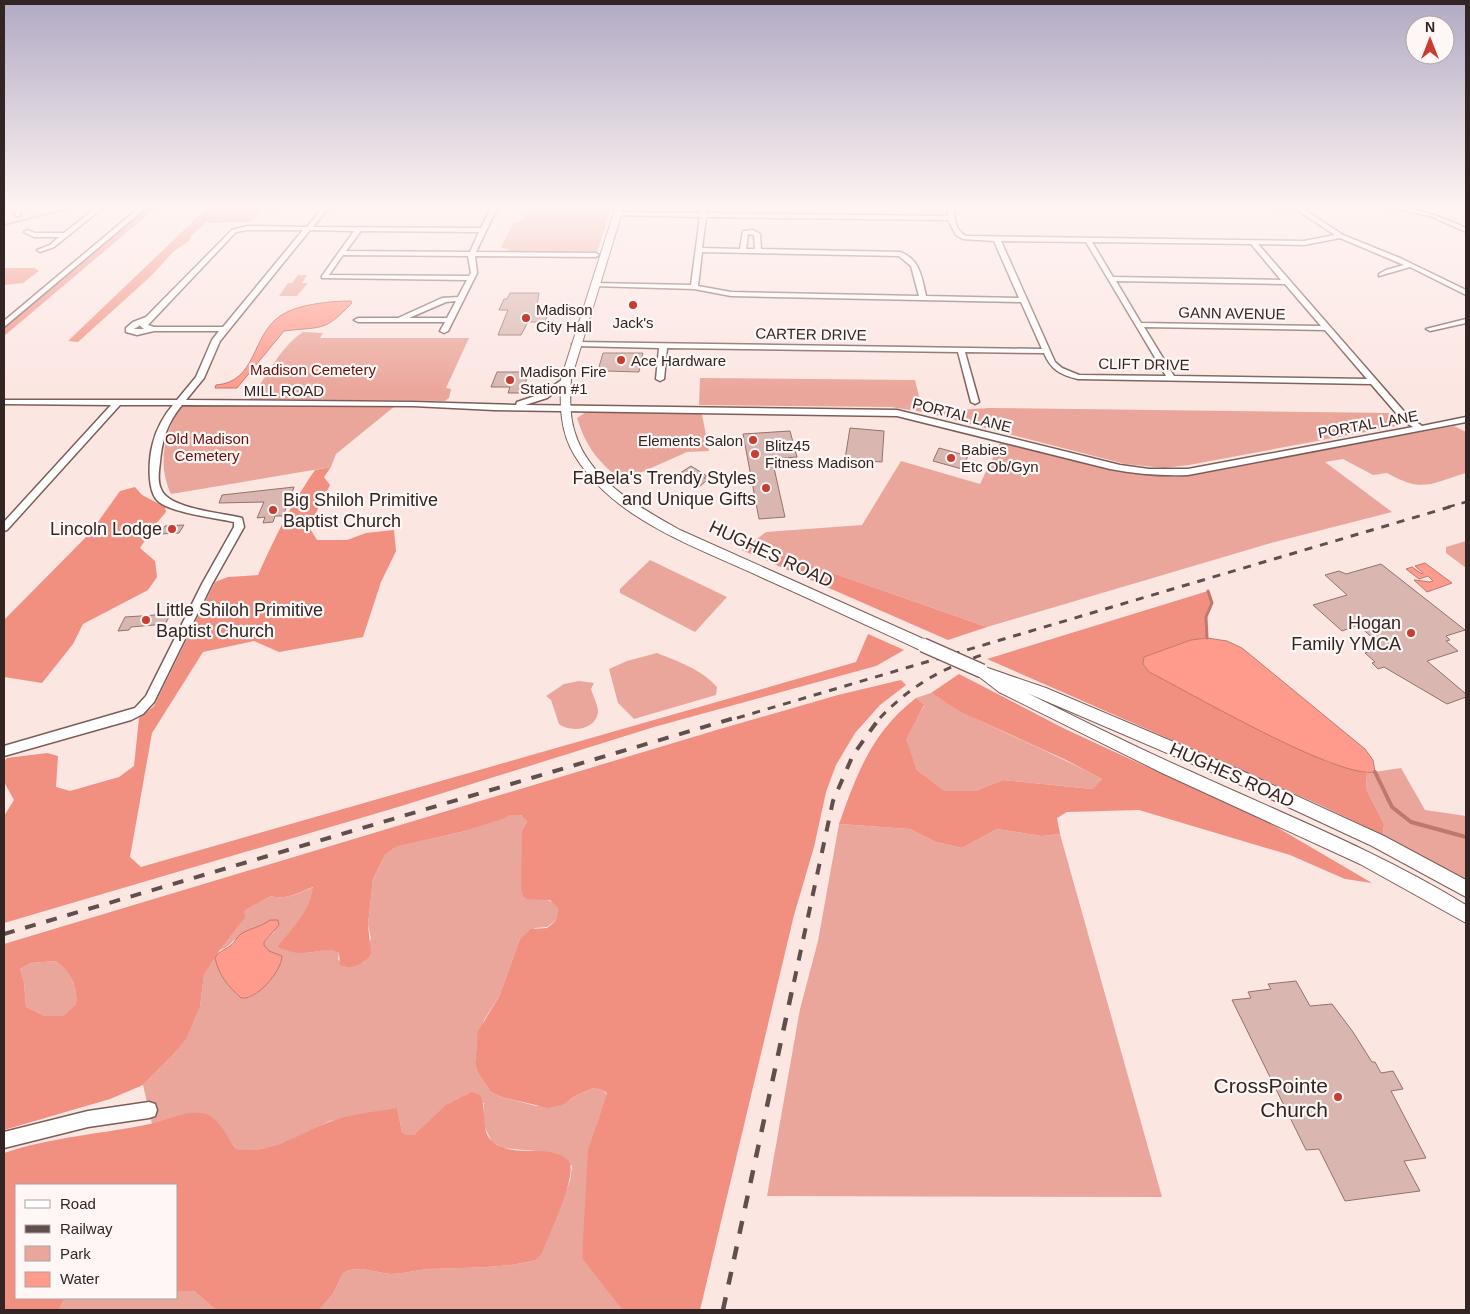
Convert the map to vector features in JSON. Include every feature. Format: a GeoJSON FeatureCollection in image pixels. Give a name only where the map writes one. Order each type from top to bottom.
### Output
{"type":"FeatureCollection","features":[{"type":"Feature","properties":{"kind":"main road","name":"HUGHES ROAD"},"geometry":{"type":"LineString","coordinates":[[599,267],[595,285],[566,379],[564,408],[572,442],[591,472],[604,486],[640,513],[676,533],[982,671],[1033,688],[1235,775],[1378,841],[1466,889]]}},
{"type":"Feature","properties":{"kind":"main road","name":"HUGHES ROAD"},"geometry":{"type":"LineString","coordinates":[[982,671],[1004,688],[1190,779],[1342,848],[1397,876],[1466,915]]}},
{"type":"Feature","properties":{"kind":"street"},"geometry":{"type":"LineString","coordinates":[[4,325],[72,267]]}},
{"type":"Feature","properties":{"kind":"street"},"geometry":{"type":"LineString","coordinates":[[199,267],[143,325],[154,329],[225,329]]}},
{"type":"Feature","properties":{"kind":"street"},"geometry":{"type":"LineString","coordinates":[[4,751],[117,720],[139,711],[146,705],[207,584],[239,527],[238,520],[171,505],[162,500],[156,490],[154,480],[157,443],[170,414],[200,378],[216,340],[276,267]]}},
{"type":"Feature","properties":{"kind":"street"},"geometry":{"type":"LineString","coordinates":[[331,267],[324,277],[471,278]]}},
{"type":"Feature","properties":{"kind":"street"},"geometry":{"type":"LineString","coordinates":[[444,331],[474,273],[473,267]]}},
{"type":"Feature","properties":{"kind":"street"},"geometry":{"type":"LineString","coordinates":[[694,287],[696,267]]}},
{"type":"Feature","properties":{"kind":"street"},"geometry":{"type":"LineString","coordinates":[[915,267],[923,297]]}},
{"type":"Feature","properties":{"kind":"street","name":"CLIFT DRIVE"},"geometry":{"type":"LineString","coordinates":[[1009,267],[1052,362],[1059,370],[1078,377],[1374,382]]}},
{"type":"Feature","properties":{"kind":"street"},"geometry":{"type":"LineString","coordinates":[[1104,267],[1171,378]]}},
{"type":"Feature","properties":{"kind":"street"},"geometry":{"type":"LineString","coordinates":[[1274,267],[1406,418],[1421,429]]}},
{"type":"Feature","properties":{"kind":"street"},"geometry":{"type":"LineString","coordinates":[[1381,275],[1402,267]]}},
{"type":"Feature","properties":{"kind":"street"},"geometry":{"type":"LineString","coordinates":[[1416,267],[1466,293]]}},
{"type":"Feature","properties":{"kind":"street"},"geometry":{"type":"LineString","coordinates":[[1111,280],[1286,282]]}},
{"type":"Feature","properties":{"kind":"street"},"geometry":{"type":"LineString","coordinates":[[595,285],[694,287],[731,294],[1024,300]]}},
{"type":"Feature","properties":{"kind":"street"},"geometry":{"type":"LineString","coordinates":[[398,320],[445,300],[460,299]]}},
{"type":"Feature","properties":{"kind":"street"},"geometry":{"type":"LineString","coordinates":[[148,320],[136,324],[129,330],[137,333],[154,329]]}},
{"type":"Feature","properties":{"kind":"street"},"geometry":{"type":"LineString","coordinates":[[358,320],[449,320]]}},
{"type":"Feature","properties":{"kind":"street"},"geometry":{"type":"LineString","coordinates":[[1430,329],[1466,321]]}},
{"type":"Feature","properties":{"kind":"street","name":"GANN AVENUE"},"geometry":{"type":"LineString","coordinates":[[1138,325],[1325,328]]}},
{"type":"Feature","properties":{"kind":"street","name":"CARTER DRIVE"},"geometry":{"type":"LineString","coordinates":[[576,344],[1047,351]]}},
{"type":"Feature","properties":{"kind":"street"},"geometry":{"type":"LineString","coordinates":[[660,378],[663,346]]}},
{"type":"Feature","properties":{"kind":"street"},"geometry":{"type":"LineString","coordinates":[[961,350],[975,402]]}},
{"type":"Feature","properties":{"kind":"street"},"geometry":{"type":"LineString","coordinates":[[503,408],[544,396],[566,379]]}},
{"type":"Feature","properties":{"kind":"street","name":"MILL ROAD"},"geometry":{"type":"LineString","coordinates":[[4,402],[413,404],[503,408],[564,408]]}},
{"type":"Feature","properties":{"kind":"street"},"geometry":{"type":"LineString","coordinates":[[4,528],[118,402]]}},
{"type":"Feature","properties":{"kind":"street","name":"PORTAL LANE"},"geometry":{"type":"LineString","coordinates":[[564,408],[897,413],[1110,466],[1162,473],[1188,472],[1466,420]]}},
{"type":"Feature","properties":{"kind":"street"},"geometry":{"type":"LineString","coordinates":[[4,1140],[88,1119],[149,1110]]}},
{"type":"Feature","properties":{"kind":"green space"},"geometry":{"type":"Polygon","coordinates":[[[298,275],[307,275],[302,283],[308,283],[297,296],[279,296],[288,283],[292,283],[298,275]]]}},
{"type":"Feature","properties":{"kind":"green space","name":"Madison Cemetery"},"geometry":{"type":"Polygon","coordinates":[[[303,332],[323,333],[320,338],[469,338],[446,388],[451,389],[449,398],[445,401],[250,399],[280,354],[303,332]]]}},
{"type":"Feature","properties":{"kind":"green space"},"geometry":{"type":"Polygon","coordinates":[[[700,378],[915,380],[923,412],[891,407],[699,405],[700,378]]]}},
{"type":"Feature","properties":{"kind":"green space","name":"Old Madison Cemetery"},"geometry":{"type":"Polygon","coordinates":[[[181,406],[395,406],[336,454],[331,467],[171,494],[164,471],[164,449],[170,427],[181,406]]]}},
{"type":"Feature","properties":{"kind":"green space"},"geometry":{"type":"Polygon","coordinates":[[[989,408],[1393,413],[1403,425],[1164,468],[1125,464],[923,412],[989,408]]]}},
{"type":"Feature","properties":{"kind":"green space"},"geometry":{"type":"Polygon","coordinates":[[[586,412],[702,414],[709,451],[687,452],[622,481],[599,460],[589,446],[577,418],[586,412]]]}},
{"type":"Feature","properties":{"kind":"green space"},"geometry":{"type":"Polygon","coordinates":[[[1454,426],[1466,432],[1466,473],[1434,483],[1418,485],[1387,473],[1373,475],[1343,459],[1325,462],[1392,512],[1271,543],[987,627],[750,544],[766,532],[862,525],[901,461],[980,484],[1000,443],[1118,472],[1176,477],[1454,426]]]}},
{"type":"Feature","properties":{"kind":"green space"},"geometry":{"type":"Polygon","coordinates":[[[1466,541],[1466,568],[1446,553],[1446,547],[1466,541]]]}},
{"type":"Feature","properties":{"kind":"green space"},"geometry":{"type":"Polygon","coordinates":[[[650,560],[727,597],[695,632],[620,593],[620,589],[650,560]]]}},
{"type":"Feature","properties":{"kind":"green space"},"geometry":{"type":"Polygon","coordinates":[[[657,653],[704,675],[717,687],[716,695],[634,719],[618,703],[609,669],[627,661],[657,653]]]}},
{"type":"Feature","properties":{"kind":"green space"},"geometry":{"type":"Polygon","coordinates":[[[579,681],[594,683],[591,689],[598,712],[593,723],[588,726],[576,729],[564,727],[559,724],[551,700],[546,696],[564,684],[579,681]]]}},
{"type":"Feature","properties":{"kind":"green space"},"geometry":{"type":"Polygon","coordinates":[[[931,693],[973,717],[1102,779],[1092,789],[1003,780],[975,791],[945,791],[917,770],[905,738],[924,706],[916,698],[931,693]]]}},
{"type":"Feature","properties":{"kind":"green space"},"geometry":{"type":"Polygon","coordinates":[[[1401,768],[1425,810],[1466,816],[1466,882],[1383,835],[1384,824],[1366,789],[1367,773],[1401,768]]]}},
{"type":"Feature","properties":{"kind":"green space"},"geometry":{"type":"Polygon","coordinates":[[[515,813],[525,817],[527,821],[522,831],[521,888],[533,899],[545,899],[555,903],[558,908],[556,920],[547,927],[535,928],[520,939],[499,997],[484,1020],[477,1042],[475,1064],[478,1073],[491,1092],[502,1097],[536,1106],[570,1100],[593,1088],[602,1090],[607,1094],[596,1126],[582,1257],[622,1310],[319,1310],[333,1294],[343,1273],[349,1270],[361,1269],[396,1274],[429,1269],[496,1266],[536,1260],[541,1253],[570,1181],[572,1166],[536,1151],[503,1148],[492,1142],[484,1126],[484,1103],[430,1121],[414,1135],[407,1135],[402,1132],[397,1109],[330,1121],[289,1141],[268,1148],[248,1151],[236,1149],[216,1122],[193,1113],[152,1124],[143,1085],[173,1055],[186,1038],[200,1007],[204,975],[215,958],[225,980],[241,998],[255,995],[272,978],[269,951],[264,942],[275,931],[265,928],[252,929],[243,933],[228,946],[220,950],[242,922],[244,911],[271,896],[287,897],[314,887],[304,912],[277,947],[299,953],[325,950],[334,951],[339,953],[338,959],[344,967],[364,962],[371,938],[368,925],[373,879],[385,855],[396,847],[465,831],[515,813]]]}},
{"type":"Feature","properties":{"kind":"green space"},"geometry":{"type":"Polygon","coordinates":[[[839,824],[910,829],[936,842],[962,848],[997,829],[1041,836],[1060,834],[1162,1197],[767,1196],[800,1009],[818,941],[839,824]]]}},
{"type":"Feature","properties":{"kind":"green space"},"geometry":{"type":"Polygon","coordinates":[[[56,961],[69,974],[72,980],[76,991],[76,1004],[63,1016],[45,1016],[26,1007],[24,982],[20,969],[31,963],[56,961]]]}},
{"type":"Feature","properties":{"kind":"green space"},"geometry":{"type":"Polygon","coordinates":[[[178,1291],[194,1291],[216,1310],[59,1310],[64,1299],[178,1299],[178,1291]]]}},
{"type":"Feature","properties":{"kind":"shaded area"},"geometry":{"type":"Polygon","coordinates":[[[75,267],[85,267],[4,336],[4,327],[75,267]]]}},
{"type":"Feature","properties":{"kind":"shaded area"},"geometry":{"type":"Polygon","coordinates":[[[145,267],[159,267],[78,342],[68,341],[145,267]]]}},
{"type":"Feature","properties":{"kind":"shaded area"},"geometry":{"type":"Polygon","coordinates":[[[4,268],[34,268],[39,271],[23,283],[4,285],[4,268]]]}},
{"type":"Feature","properties":{"kind":"shaded area"},"geometry":{"type":"Polygon","coordinates":[[[331,467],[324,477],[330,485],[309,527],[317,540],[347,540],[366,533],[394,530],[396,551],[381,582],[363,637],[279,652],[254,641],[203,652],[152,733],[130,857],[141,867],[856,662],[868,634],[904,650],[876,666],[654,727],[398,807],[4,923],[4,816],[14,800],[4,782],[4,761],[7,758],[47,753],[58,756],[56,787],[70,791],[119,777],[134,766],[139,718],[154,706],[215,582],[228,577],[258,575],[284,521],[315,470],[331,467]]]}},
{"type":"Feature","properties":{"kind":"shaded area"},"geometry":{"type":"Polygon","coordinates":[[[135,487],[142,495],[165,507],[166,512],[154,526],[140,548],[155,561],[157,577],[148,590],[83,624],[73,644],[42,683],[4,677],[4,620],[90,533],[120,491],[135,487]]]}},
{"type":"Feature","properties":{"kind":"shaded area"},"geometry":{"type":"Polygon","coordinates":[[[750,544],[987,627],[948,640],[742,550],[750,544]]]}},
{"type":"Feature","properties":{"kind":"shaded area"},"geometry":{"type":"Polygon","coordinates":[[[1208,591],[1212,603],[1206,617],[1207,638],[1191,640],[1144,657],[1143,664],[1149,672],[1327,762],[1367,773],[1366,789],[1384,824],[1383,835],[1320,805],[987,659],[1208,591]]]}},
{"type":"Feature","properties":{"kind":"shaded area"},"geometry":{"type":"Polygon","coordinates":[[[959,674],[1065,729],[1273,825],[1372,883],[1345,879],[1290,855],[1139,810],[1067,812],[1057,818],[1060,834],[1041,836],[997,829],[962,848],[936,842],[910,829],[839,824],[852,788],[877,739],[901,711],[916,698],[924,705],[906,739],[917,770],[945,791],[975,791],[1003,780],[1092,789],[1102,779],[1066,760],[961,712],[931,693],[959,674]]]}},
{"type":"Feature","properties":{"kind":"shaded area"},"geometry":{"type":"Polygon","coordinates":[[[901,680],[906,685],[880,705],[855,733],[836,765],[826,792],[814,847],[794,915],[700,1310],[622,1310],[582,1258],[588,1150],[607,1093],[593,1088],[577,1095],[562,1105],[548,1108],[502,1097],[491,1092],[478,1073],[475,1064],[478,1031],[499,997],[520,939],[531,929],[547,928],[556,920],[558,908],[550,900],[527,899],[523,896],[521,888],[522,831],[527,821],[521,815],[510,815],[465,831],[396,847],[385,855],[373,879],[368,925],[371,953],[366,960],[358,965],[344,967],[340,965],[339,953],[335,951],[297,953],[277,947],[304,912],[313,887],[287,897],[271,896],[244,911],[245,917],[242,922],[220,950],[204,975],[200,1007],[186,1039],[143,1085],[110,1099],[4,1130],[4,944],[838,695],[901,680]],[[56,961],[31,963],[20,969],[24,982],[26,1007],[45,1016],[63,1016],[76,1004],[74,985],[69,974],[56,961]]]}},
{"type":"Feature","properties":{"kind":"shaded area"},"geometry":{"type":"Polygon","coordinates":[[[472,1092],[480,1095],[486,1132],[493,1142],[512,1150],[553,1153],[562,1156],[569,1162],[571,1169],[566,1192],[542,1253],[536,1260],[496,1266],[429,1269],[396,1274],[355,1269],[343,1273],[333,1294],[319,1310],[216,1310],[194,1291],[178,1291],[178,1184],[15,1184],[15,1299],[64,1299],[59,1310],[4,1310],[4,1153],[58,1139],[150,1124],[192,1113],[206,1114],[215,1120],[236,1149],[249,1150],[273,1146],[337,1119],[397,1108],[402,1132],[407,1135],[414,1135],[446,1105],[472,1092]]]}},
{"type":"Feature","properties":{"kind":"water"},"geometry":{"type":"Polygon","coordinates":[[[351,301],[352,303],[342,313],[328,324],[315,328],[284,331],[237,388],[215,388],[216,385],[229,382],[239,376],[247,367],[264,335],[280,316],[305,306],[351,301]]]}},
{"type":"Feature","properties":{"kind":"water"},"geometry":{"type":"Polygon","coordinates":[[[1425,563],[1452,583],[1427,592],[1414,580],[1433,581],[1428,576],[1419,579],[1406,569],[1412,567],[1422,574],[1415,566],[1425,563]]]}},
{"type":"Feature","properties":{"kind":"water"},"geometry":{"type":"Polygon","coordinates":[[[1207,638],[1227,641],[1242,648],[1365,749],[1373,760],[1375,772],[1356,771],[1298,749],[1149,672],[1143,664],[1144,657],[1191,640],[1207,638]]]}},
{"type":"Feature","properties":{"kind":"water"},"geometry":{"type":"Polygon","coordinates":[[[270,920],[278,920],[279,925],[264,942],[264,945],[269,951],[282,956],[281,962],[273,977],[261,990],[247,998],[241,998],[225,980],[215,958],[220,952],[232,945],[241,934],[270,920]]]}},
{"type":"Feature","properties":{"kind":"building","name":"Madison City Hall"},"geometry":{"type":"Polygon","coordinates":[[[510,293],[539,293],[537,306],[541,306],[538,314],[548,314],[545,322],[528,322],[521,335],[498,335],[508,310],[499,310],[504,299],[507,299],[510,293]]]}},
{"type":"Feature","properties":{"kind":"building","name":"Ace Hardware"},"geometry":{"type":"Polygon","coordinates":[[[603,353],[643,353],[639,372],[606,371],[599,367],[603,353]]]}},
{"type":"Feature","properties":{"kind":"building","name":"Madison Fire Station #1"},"geometry":{"type":"Polygon","coordinates":[[[497,372],[529,372],[522,393],[508,393],[510,387],[491,387],[497,372]]]}},
{"type":"Feature","properties":{"kind":"building"},"geometry":{"type":"Polygon","coordinates":[[[850,428],[884,431],[882,462],[845,459],[850,428]]]}},
{"type":"Feature","properties":{"kind":"building","name":"FaBela's Trendy Styles and Unique Gifts"},"geometry":{"type":"Polygon","coordinates":[[[790,431],[797,457],[772,459],[785,517],[759,519],[743,434],[790,431]]]}},
{"type":"Feature","properties":{"kind":"building","name":"Babies Etc Ob/Gyn"},"geometry":{"type":"Polygon","coordinates":[[[939,448],[968,456],[962,469],[933,461],[939,448]]]}},
{"type":"Feature","properties":{"kind":"building"},"geometry":{"type":"Polygon","coordinates":[[[691,466],[707,476],[704,478],[707,480],[699,487],[686,482],[688,481],[677,475],[691,466]]]}},
{"type":"Feature","properties":{"kind":"building","name":"Big Shiloh Primitive Baptist Church"},"geometry":{"type":"Polygon","coordinates":[[[294,487],[283,516],[275,516],[273,522],[263,523],[265,517],[257,518],[264,502],[219,503],[222,495],[294,487]]]}},
{"type":"Feature","properties":{"kind":"building","name":"Lincoln Lodge"},"geometry":{"type":"Polygon","coordinates":[[[184,525],[179,533],[160,534],[165,526],[184,525]]]}},
{"type":"Feature","properties":{"kind":"building","name":"Hogan Family YMCA"},"geometry":{"type":"Polygon","coordinates":[[[1381,564],[1465,630],[1446,636],[1450,640],[1446,641],[1458,651],[1427,661],[1466,694],[1466,697],[1447,704],[1384,667],[1378,669],[1372,663],[1375,662],[1365,653],[1383,647],[1358,625],[1342,631],[1313,605],[1347,595],[1325,575],[1339,571],[1346,574],[1381,564]]]}},
{"type":"Feature","properties":{"kind":"building","name":"Little Shiloh Primitive Baptist Church"},"geometry":{"type":"Polygon","coordinates":[[[171,614],[165,624],[131,627],[129,630],[118,631],[125,617],[171,614]]]}},
{"type":"Feature","properties":{"kind":"building","name":"CrossPointe Church"},"geometry":{"type":"Polygon","coordinates":[[[1296,981],[1310,1006],[1332,1004],[1381,1073],[1393,1071],[1403,1089],[1391,1091],[1426,1158],[1404,1161],[1420,1191],[1345,1201],[1319,1149],[1306,1150],[1232,1000],[1251,998],[1248,992],[1271,989],[1268,984],[1296,981]]]}},
{"type":"Feature","properties":{"kind":"waterway"},"geometry":{"type":"LineString","coordinates":[[1207,638],[1206,617],[1212,603],[1208,591]]}},
{"type":"Feature","properties":{"kind":"waterway"},"geometry":{"type":"LineString","coordinates":[[1375,772],[1392,807],[1411,822],[1466,837]]}},
{"type":"Feature","properties":{"kind":"railway"},"geometry":{"type":"LineString","coordinates":[[1448,507],[1466,502]]}},
{"type":"Feature","properties":{"kind":"railway"},"geometry":{"type":"LineString","coordinates":[[737,718],[1453,506]]}},
{"type":"Feature","properties":{"kind":"railway"},"geometry":{"type":"LineString","coordinates":[[880,718],[904,695],[930,678],[957,664],[988,653]]}},
{"type":"Feature","properties":{"kind":"railway"},"geometry":{"type":"LineString","coordinates":[[4,934],[741,716]]}},
{"type":"Feature","properties":{"kind":"railway"},"geometry":{"type":"LineString","coordinates":[[794,982],[833,801],[853,755],[881,716]]}},
{"type":"Feature","properties":{"kind":"railway"},"geometry":{"type":"LineString","coordinates":[[723,1310],[794,981]]}},
{"type":"Feature","properties":{"kind":"place","name":"Jack's"},"geometry":{"type":"Point","coordinates":[633,305]}},
{"type":"Feature","properties":{"kind":"place","name":"Madison City Hall"},"geometry":{"type":"Point","coordinates":[526,318]}},
{"type":"Feature","properties":{"kind":"place","name":"Ace Hardware"},"geometry":{"type":"Point","coordinates":[621,360]}},
{"type":"Feature","properties":{"kind":"place","name":"Madison Fire Station #1"},"geometry":{"type":"Point","coordinates":[510,380]}},
{"type":"Feature","properties":{"kind":"place","name":"Elements Salon"},"geometry":{"type":"Point","coordinates":[753,440]}},
{"type":"Feature","properties":{"kind":"place","name":"Blitz45 Fitness Madison"},"geometry":{"type":"Point","coordinates":[755,454]}},
{"type":"Feature","properties":{"kind":"place","name":"Babies Etc Ob/Gyn"},"geometry":{"type":"Point","coordinates":[951,458]}},
{"type":"Feature","properties":{"kind":"place","name":"FaBela's Trendy Styles and Unique Gifts"},"geometry":{"type":"Point","coordinates":[766,488]}},
{"type":"Feature","properties":{"kind":"place","name":"Big Shiloh Primitive Baptist Church"},"geometry":{"type":"Point","coordinates":[273,510]}},
{"type":"Feature","properties":{"kind":"place","name":"Lincoln Lodge"},"geometry":{"type":"Point","coordinates":[172,529]}},
{"type":"Feature","properties":{"kind":"place","name":"Little Shiloh Primitive Baptist Church"},"geometry":{"type":"Point","coordinates":[146,620]}},
{"type":"Feature","properties":{"kind":"place","name":"Hogan Family YMCA"},"geometry":{"type":"Point","coordinates":[1411,633]}},
{"type":"Feature","properties":{"kind":"place","name":"CrossPointe Church"},"geometry":{"type":"Point","coordinates":[1338,1097]}}]}
